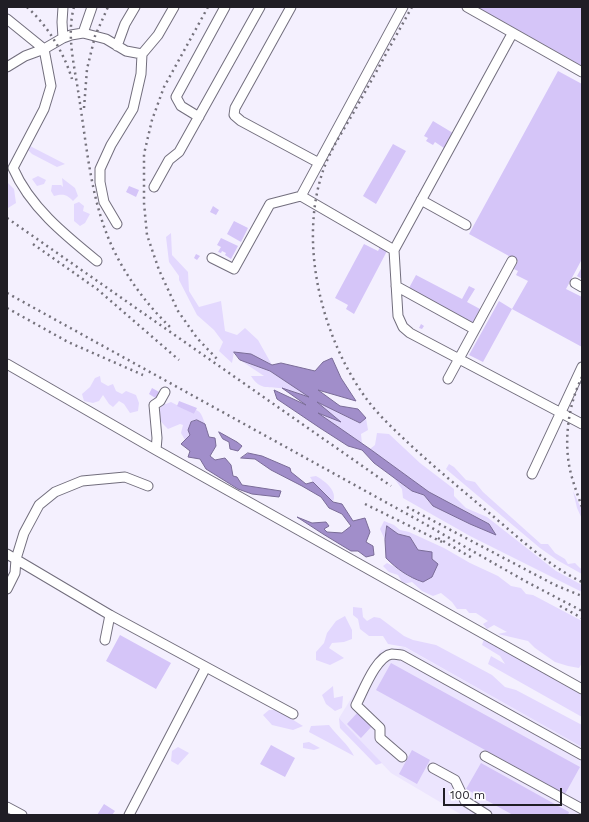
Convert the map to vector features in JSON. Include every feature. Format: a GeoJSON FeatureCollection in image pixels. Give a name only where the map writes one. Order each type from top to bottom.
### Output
{"type":"FeatureCollection","features":[{"type":"Feature","properties":{"kind":"lane"},"geometry":{"type":"LineString","coordinates":[[63,7],[63,38]]}},
{"type":"Feature","properties":{"kind":"lane"},"geometry":{"type":"LineString","coordinates":[[83,33],[92,7]]}},
{"type":"Feature","properties":{"kind":"lane"},"geometry":{"type":"LineString","coordinates":[[117,46],[125,24],[135,7]]}},
{"type":"Feature","properties":{"kind":"lane"},"geometry":{"type":"LineString","coordinates":[[117,224],[104,202],[100,182],[100,169],[110,145],[133,109],[141,74],[142,54],[158,35],[174,7]]}},
{"type":"Feature","properties":{"kind":"lane"},"geometry":{"type":"LineString","coordinates":[[199,117],[181,106],[176,97],[225,7]]}},
{"type":"Feature","properties":{"kind":"lane"},"geometry":{"type":"LineString","coordinates":[[154,187],[169,160],[179,152],[260,7]]}},
{"type":"Feature","properties":{"kind":"lane"},"geometry":{"type":"LineString","coordinates":[[291,7],[235,108],[234,115],[241,121],[318,163]]}},
{"type":"Feature","properties":{"kind":"lane"},"geometry":{"type":"LineString","coordinates":[[300,196],[403,7]]}},
{"type":"Feature","properties":{"kind":"lane"},"geometry":{"type":"LineString","coordinates":[[467,7],[512,34],[582,72]]}},
{"type":"Feature","properties":{"kind":"lane"},"geometry":{"type":"LineString","coordinates":[[7,19],[44,49],[51,86],[44,109],[10,168],[31,199],[69,238],[97,261]]}},
{"type":"Feature","properties":{"kind":"lane"},"geometry":{"type":"LineString","coordinates":[[7,67],[25,56],[44,49],[63,38],[83,33],[106,39],[126,51],[142,54]]}},
{"type":"Feature","properties":{"kind":"lane"},"geometry":{"type":"LineString","coordinates":[[512,34],[394,250],[398,316],[403,327],[410,333],[561,413],[581,420]]}},
{"type":"Feature","properties":{"kind":"lane"},"geometry":{"type":"LineString","coordinates":[[212,258],[234,269],[270,204],[300,196],[394,250]]}},
{"type":"Feature","properties":{"kind":"lane"},"geometry":{"type":"LineString","coordinates":[[421,200],[466,225]]}},
{"type":"Feature","properties":{"kind":"lane"},"geometry":{"type":"LineString","coordinates":[[448,379],[512,261]]}},
{"type":"Feature","properties":{"kind":"lane"},"geometry":{"type":"LineString","coordinates":[[396,286],[474,329]]}},
{"type":"Feature","properties":{"kind":"lane"},"geometry":{"type":"LineString","coordinates":[[7,364],[156,450],[581,686]]}},
{"type":"Feature","properties":{"kind":"lane"},"geometry":{"type":"LineString","coordinates":[[532,474],[582,367]]}},
{"type":"Feature","properties":{"kind":"lane"},"geometry":{"type":"LineString","coordinates":[[156,450],[157,438],[154,405],[160,402],[165,392]]}},
{"type":"Feature","properties":{"kind":"lane"},"geometry":{"type":"LineString","coordinates":[[7,589],[15,573],[16,559],[24,533],[39,505],[55,492],[82,481],[125,477],[148,486]]}},
{"type":"Feature","properties":{"kind":"lane"},"geometry":{"type":"LineString","coordinates":[[7,554],[110,615],[293,714]]}},
{"type":"Feature","properties":{"kind":"lane"},"geometry":{"type":"LineString","coordinates":[[105,640],[110,615]]}},
{"type":"Feature","properties":{"kind":"lane"},"geometry":{"type":"LineString","coordinates":[[402,757],[380,738],[380,728],[356,705],[367,682],[381,660],[391,654],[402,655],[582,755]]}},
{"type":"Feature","properties":{"kind":"lane"},"geometry":{"type":"LineString","coordinates":[[129,815],[206,667]]}},
{"type":"Feature","properties":{"kind":"lane"},"geometry":{"type":"LineString","coordinates":[[485,756],[582,809],[578,815]]}},
{"type":"Feature","properties":{"kind":"lane"},"geometry":{"type":"LineString","coordinates":[[433,768],[455,780],[465,801],[487,815]]}},
{"type":"Feature","properties":{"kind":"lane"},"geometry":{"type":"LineString","coordinates":[[7,807],[22,815]]}},
{"type":"Feature","properties":{"kind":"shaded area"},"geometry":{"type":"Polygon","coordinates":[[[30,146],[65,164],[57,167],[32,154],[28,150],[30,146]]]}},
{"type":"Feature","properties":{"kind":"shaded area"},"geometry":{"type":"Polygon","coordinates":[[[38,176],[46,180],[44,184],[37,186],[32,179],[38,176]]]}},
{"type":"Feature","properties":{"kind":"shaded area"},"geometry":{"type":"Polygon","coordinates":[[[62,178],[75,188],[78,196],[73,201],[64,195],[54,196],[51,191],[52,185],[61,185],[63,187],[62,178]]]}},
{"type":"Feature","properties":{"kind":"shaded area"},"geometry":{"type":"Polygon","coordinates":[[[7,182],[14,189],[16,203],[8,208],[7,182]]]}},
{"type":"Feature","properties":{"kind":"shaded area"},"geometry":{"type":"Polygon","coordinates":[[[79,202],[84,206],[83,211],[90,214],[85,223],[80,226],[74,221],[74,204],[79,202]]]}},
{"type":"Feature","properties":{"kind":"shaded area"},"geometry":{"type":"Polygon","coordinates":[[[171,233],[172,255],[188,272],[189,291],[199,307],[221,301],[225,331],[237,335],[245,328],[258,340],[272,365],[251,354],[234,352],[232,363],[219,351],[223,342],[214,330],[197,315],[179,280],[179,276],[169,262],[166,237],[171,233]]]}},
{"type":"Feature","properties":{"kind":"shaded area"},"geometry":{"type":"Polygon","coordinates":[[[234,352],[251,354],[272,365],[281,363],[315,371],[323,362],[332,358],[341,378],[356,401],[318,390],[340,406],[358,409],[366,418],[360,423],[317,402],[341,422],[318,413],[429,492],[489,524],[496,535],[433,506],[424,495],[412,491],[374,463],[362,450],[348,446],[277,399],[274,390],[306,405],[282,388],[309,397],[270,371],[240,360],[234,352]]]}},
{"type":"Feature","properties":{"kind":"shaded area"},"geometry":{"type":"Polygon","coordinates":[[[240,360],[270,371],[311,398],[287,390],[266,387],[258,384],[251,376],[264,376],[240,360]]]}},
{"type":"Feature","properties":{"kind":"shaded area"},"geometry":{"type":"Polygon","coordinates":[[[100,376],[101,382],[108,386],[113,384],[116,391],[122,394],[126,391],[136,395],[139,403],[138,411],[130,413],[124,404],[119,401],[113,407],[103,395],[99,401],[93,403],[84,401],[82,394],[90,387],[95,378],[100,376]]]}},
{"type":"Feature","properties":{"kind":"shaded area"},"geometry":{"type":"Polygon","coordinates":[[[315,401],[359,423],[366,418],[368,430],[361,434],[362,444],[315,412],[340,421],[315,401]]]}},
{"type":"Feature","properties":{"kind":"shaded area"},"geometry":{"type":"Polygon","coordinates":[[[171,402],[194,414],[196,410],[198,411],[203,418],[205,424],[197,420],[190,435],[185,440],[181,433],[183,425],[180,424],[168,429],[160,420],[158,414],[159,410],[164,403],[166,404],[171,402]]]}},
{"type":"Feature","properties":{"kind":"shaded area"},"geometry":{"type":"Polygon","coordinates":[[[197,420],[205,424],[209,437],[215,438],[216,446],[210,456],[215,460],[225,458],[231,465],[233,476],[237,477],[242,485],[281,491],[279,497],[252,494],[238,489],[206,469],[200,459],[188,457],[190,451],[181,444],[190,435],[188,430],[191,422],[197,420]]]}},
{"type":"Feature","properties":{"kind":"shaded area"},"geometry":{"type":"Polygon","coordinates":[[[219,432],[242,446],[238,451],[230,449],[229,442],[223,439],[219,432]]]}},
{"type":"Feature","properties":{"kind":"shaded area"},"geometry":{"type":"Polygon","coordinates":[[[377,433],[389,434],[420,463],[454,489],[454,496],[466,508],[487,517],[556,571],[582,585],[582,592],[470,536],[403,498],[402,489],[393,477],[412,491],[424,495],[433,506],[496,535],[489,524],[429,492],[370,449],[375,445],[377,433]]]}},
{"type":"Feature","properties":{"kind":"shaded area"},"geometry":{"type":"Polygon","coordinates":[[[248,453],[262,456],[290,468],[291,472],[306,484],[313,482],[333,502],[342,504],[353,521],[365,518],[370,532],[366,542],[373,546],[374,555],[366,557],[358,551],[351,551],[297,517],[312,523],[326,522],[329,526],[324,529],[327,532],[342,533],[351,526],[342,514],[329,508],[321,497],[271,470],[255,459],[241,458],[248,453]]]}},
{"type":"Feature","properties":{"kind":"shaded area"},"geometry":{"type":"Polygon","coordinates":[[[449,464],[454,467],[466,480],[475,482],[483,492],[541,544],[548,544],[555,553],[565,559],[568,564],[575,563],[582,569],[582,574],[557,560],[540,548],[446,469],[449,464]]]}},
{"type":"Feature","properties":{"kind":"shaded area"},"geometry":{"type":"Polygon","coordinates":[[[316,476],[327,484],[332,490],[334,494],[333,502],[310,477],[316,476]]]}},
{"type":"Feature","properties":{"kind":"shaded area"},"geometry":{"type":"Polygon","coordinates":[[[573,491],[582,510],[582,519],[577,508],[573,491]]]}},
{"type":"Feature","properties":{"kind":"shaded area"},"geometry":{"type":"Polygon","coordinates":[[[384,521],[394,525],[400,530],[409,532],[444,548],[470,563],[498,576],[511,586],[521,588],[526,594],[533,595],[582,621],[582,663],[579,668],[555,662],[535,648],[528,641],[498,634],[507,632],[494,625],[487,629],[483,624],[488,621],[476,613],[469,613],[466,609],[457,609],[452,602],[441,593],[433,596],[422,591],[412,582],[403,584],[398,575],[389,572],[383,566],[387,563],[411,578],[418,550],[410,537],[398,534],[387,527],[385,540],[380,529],[384,521]]]}},
{"type":"Feature","properties":{"kind":"shaded area"},"geometry":{"type":"Polygon","coordinates":[[[387,526],[398,534],[410,537],[418,550],[432,552],[432,559],[438,564],[432,577],[423,582],[412,578],[394,566],[386,558],[385,540],[387,526]]]}},
{"type":"Feature","properties":{"kind":"shaded area"},"geometry":{"type":"Polygon","coordinates":[[[353,607],[362,608],[363,617],[367,621],[374,617],[380,618],[404,636],[413,640],[436,645],[492,675],[505,687],[516,690],[582,725],[582,747],[405,647],[388,644],[383,636],[369,636],[360,629],[358,619],[353,615],[353,607]]]}},
{"type":"Feature","properties":{"kind":"shaded area"},"geometry":{"type":"Polygon","coordinates":[[[345,616],[352,630],[352,639],[344,642],[332,643],[329,648],[344,658],[330,665],[316,660],[316,652],[324,643],[327,633],[336,621],[345,616]]]}},
{"type":"Feature","properties":{"kind":"shaded area"},"geometry":{"type":"Polygon","coordinates":[[[484,639],[582,695],[582,717],[488,664],[491,656],[505,664],[500,656],[482,645],[484,639]]]}},
{"type":"Feature","properties":{"kind":"shaded area"},"geometry":{"type":"Polygon","coordinates":[[[404,647],[582,747],[582,815],[462,815],[391,773],[339,718],[381,650],[404,647]]]}},
{"type":"Feature","properties":{"kind":"shaded area"},"geometry":{"type":"Polygon","coordinates":[[[333,686],[334,698],[343,696],[342,708],[335,711],[326,704],[322,695],[333,686]]]}},
{"type":"Feature","properties":{"kind":"shaded area"},"geometry":{"type":"Polygon","coordinates":[[[269,710],[277,710],[303,726],[293,730],[272,725],[263,715],[269,710]]]}},
{"type":"Feature","properties":{"kind":"shaded area"},"geometry":{"type":"Polygon","coordinates":[[[339,718],[382,763],[376,765],[340,728],[339,718]]]}},
{"type":"Feature","properties":{"kind":"shaded area"},"geometry":{"type":"Polygon","coordinates":[[[329,725],[354,756],[309,732],[311,726],[329,725]]]}},
{"type":"Feature","properties":{"kind":"shaded area"},"geometry":{"type":"Polygon","coordinates":[[[309,742],[320,748],[314,750],[303,748],[303,743],[309,742]]]}},
{"type":"Feature","properties":{"kind":"shaded area"},"geometry":{"type":"Polygon","coordinates":[[[178,747],[189,753],[178,765],[171,761],[172,751],[178,747]]]}},
{"type":"Feature","properties":{"kind":"building"},"geometry":{"type":"Polygon","coordinates":[[[477,7],[582,7],[582,66],[477,7]]]}},
{"type":"Feature","properties":{"kind":"building"},"geometry":{"type":"Polygon","coordinates":[[[558,71],[582,84],[582,259],[566,289],[582,297],[582,347],[512,309],[528,281],[516,275],[518,271],[514,269],[518,261],[469,234],[558,71]]]}},
{"type":"Feature","properties":{"kind":"building"},"geometry":{"type":"Polygon","coordinates":[[[433,121],[453,133],[444,148],[435,142],[433,145],[426,141],[428,138],[424,136],[433,121]]]}},
{"type":"Feature","properties":{"kind":"building"},"geometry":{"type":"Polygon","coordinates":[[[393,144],[406,151],[376,204],[363,196],[393,144]]]}},
{"type":"Feature","properties":{"kind":"building"},"geometry":{"type":"Polygon","coordinates":[[[129,186],[139,190],[136,197],[126,192],[129,186]]]}},
{"type":"Feature","properties":{"kind":"building"},"geometry":{"type":"Polygon","coordinates":[[[213,206],[219,210],[216,215],[210,212],[213,206]]]}},
{"type":"Feature","properties":{"kind":"building"},"geometry":{"type":"Polygon","coordinates":[[[234,221],[248,228],[241,242],[227,234],[234,221]]]}},
{"type":"Feature","properties":{"kind":"building"},"geometry":{"type":"Polygon","coordinates":[[[221,238],[238,246],[231,259],[225,255],[226,253],[222,251],[221,253],[218,252],[221,247],[217,245],[221,238]]]}},
{"type":"Feature","properties":{"kind":"building"},"geometry":{"type":"Polygon","coordinates":[[[364,244],[378,251],[380,247],[387,251],[354,314],[346,309],[348,305],[335,298],[364,244]]]}},
{"type":"Feature","properties":{"kind":"building"},"geometry":{"type":"Polygon","coordinates":[[[196,254],[200,256],[197,260],[194,258],[196,254]]]}},
{"type":"Feature","properties":{"kind":"building"},"geometry":{"type":"Polygon","coordinates":[[[582,267],[582,279],[577,276],[582,267]]]}},
{"type":"Feature","properties":{"kind":"building"},"geometry":{"type":"Polygon","coordinates":[[[416,275],[462,299],[469,286],[475,289],[467,302],[480,309],[473,323],[409,288],[416,275]]]}},
{"type":"Feature","properties":{"kind":"building"},"geometry":{"type":"Polygon","coordinates":[[[499,301],[512,309],[483,362],[469,355],[499,301]]]}},
{"type":"Feature","properties":{"kind":"building"},"geometry":{"type":"Polygon","coordinates":[[[421,324],[424,326],[422,329],[419,328],[421,324]]]}},
{"type":"Feature","properties":{"kind":"building"},"geometry":{"type":"Polygon","coordinates":[[[152,388],[161,393],[157,399],[149,394],[152,388]]]}},
{"type":"Feature","properties":{"kind":"building"},"geometry":{"type":"Polygon","coordinates":[[[179,401],[197,408],[194,414],[177,406],[179,401]]]}},
{"type":"Feature","properties":{"kind":"building"},"geometry":{"type":"Polygon","coordinates":[[[120,635],[171,663],[156,689],[106,661],[120,635]]]}},
{"type":"Feature","properties":{"kind":"building"},"geometry":{"type":"Polygon","coordinates":[[[391,663],[580,767],[565,794],[376,690],[391,663]]]}},
{"type":"Feature","properties":{"kind":"building"},"geometry":{"type":"Polygon","coordinates":[[[358,712],[372,726],[361,738],[347,724],[358,712]]]}},
{"type":"Feature","properties":{"kind":"building"},"geometry":{"type":"Polygon","coordinates":[[[271,745],[295,758],[285,777],[260,764],[271,745]]]}},
{"type":"Feature","properties":{"kind":"building"},"geometry":{"type":"Polygon","coordinates":[[[412,750],[430,760],[417,784],[399,774],[412,750]]]}},
{"type":"Feature","properties":{"kind":"building"},"geometry":{"type":"Polygon","coordinates":[[[481,763],[569,812],[568,815],[513,815],[466,789],[481,763]]]}},
{"type":"Feature","properties":{"kind":"building"},"geometry":{"type":"Polygon","coordinates":[[[104,804],[115,811],[112,815],[97,815],[104,804]]]}},
{"type":"Feature","properties":{"kind":"railway"},"geometry":{"type":"LineString","coordinates":[[27,7],[35,14],[54,40],[65,59],[72,79]]}},
{"type":"Feature","properties":{"kind":"railway"},"geometry":{"type":"LineString","coordinates":[[74,7],[71,29],[72,52],[92,182],[101,216],[111,245],[125,271],[141,295],[170,327]]}},
{"type":"Feature","properties":{"kind":"railway"},"geometry":{"type":"LineString","coordinates":[[84,108],[87,69],[95,36],[108,7]]}},
{"type":"Feature","properties":{"kind":"railway"},"geometry":{"type":"LineString","coordinates":[[208,7],[164,87],[152,120],[144,154],[144,203],[147,235],[159,270],[178,311],[197,338],[218,360]]}},
{"type":"Feature","properties":{"kind":"railway"},"geometry":{"type":"LineString","coordinates":[[412,7],[336,142],[321,177],[315,204],[313,232],[314,261],[326,318],[336,345],[349,371],[367,400],[386,422],[431,464],[530,548],[568,575],[582,582]]}},
{"type":"Feature","properties":{"kind":"railway"},"geometry":{"type":"LineString","coordinates":[[7,218],[391,486]]}},
{"type":"Feature","properties":{"kind":"railway"},"geometry":{"type":"LineString","coordinates":[[33,244],[97,289],[179,360]]}},
{"type":"Feature","properties":{"kind":"railway"},"geometry":{"type":"LineString","coordinates":[[7,293],[418,520],[525,581],[582,611]]}},
{"type":"Feature","properties":{"kind":"railway"},"geometry":{"type":"LineString","coordinates":[[7,308],[68,342],[143,375]]}},
{"type":"Feature","properties":{"kind":"railway"},"geometry":{"type":"LineString","coordinates":[[582,377],[573,400],[567,437],[567,450],[571,474],[582,507]]}},
{"type":"Feature","properties":{"kind":"railway"},"geometry":{"type":"LineString","coordinates":[[365,504],[442,542]]}},
{"type":"Feature","properties":{"kind":"railway"},"geometry":{"type":"LineString","coordinates":[[407,507],[555,585],[582,596]]}},
{"type":"Feature","properties":{"kind":"railway"},"geometry":{"type":"LineString","coordinates":[[438,538],[474,559]]}},
{"type":"Feature","properties":{"kind":"railway"},"geometry":{"type":"LineString","coordinates":[[560,606],[582,618]]}}]}
